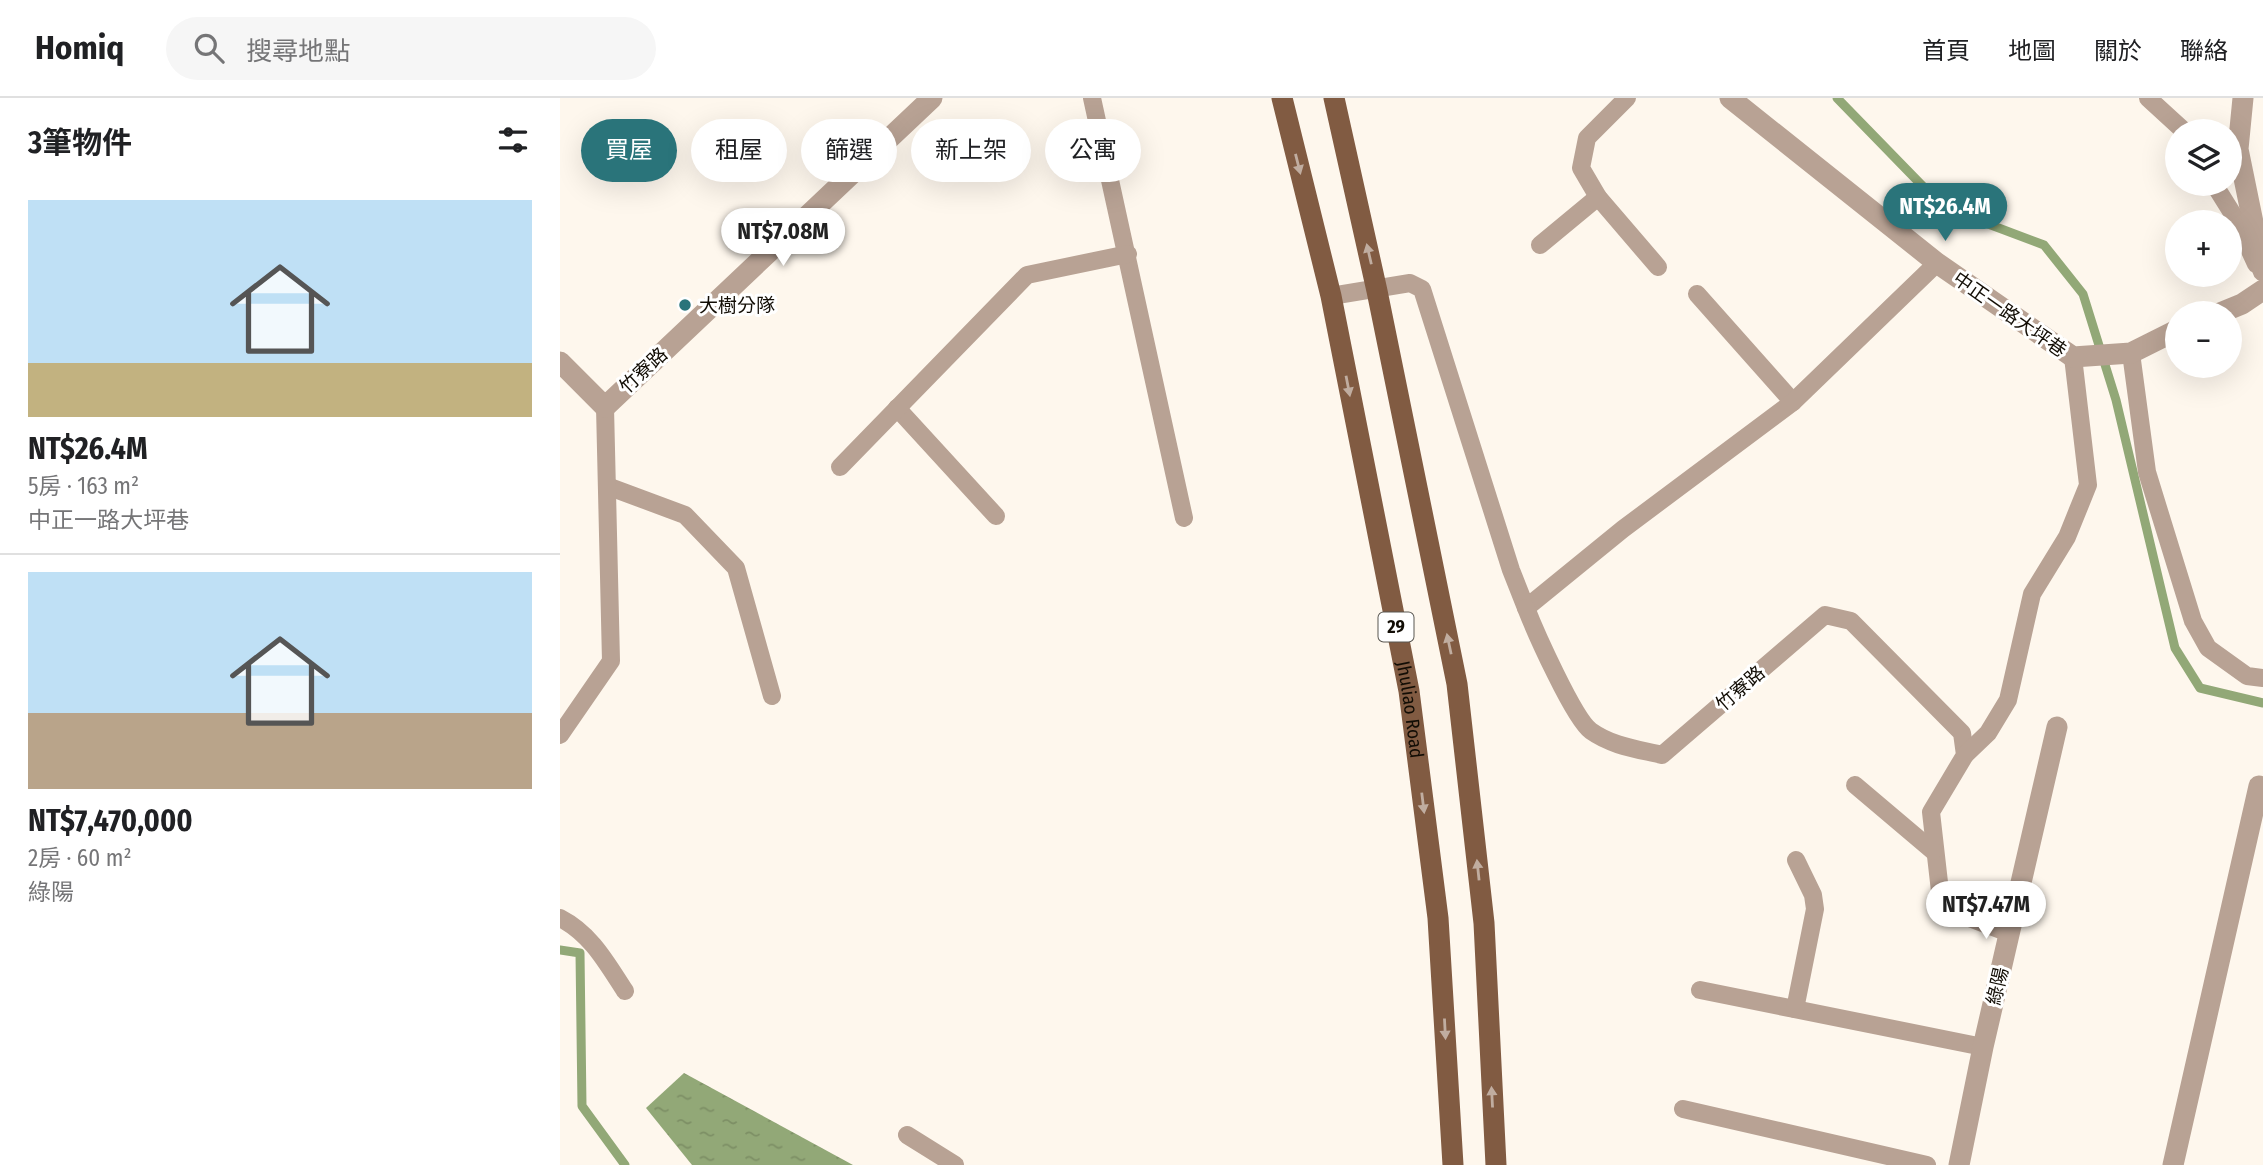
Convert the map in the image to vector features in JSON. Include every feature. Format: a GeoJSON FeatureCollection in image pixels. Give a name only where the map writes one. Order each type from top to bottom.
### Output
{"type":"FeatureCollection","features":[{"type":"Feature","properties":{"kind":"main road","name":"Jhuliao Road"},"geometry":{"type":"LineString","coordinates":[[1282,98],[1331,296],[1409,691],[1438,918],[1453,1165]]}},
{"type":"Feature","properties":{"kind":"main road","name":"29"},"geometry":{"type":"LineString","coordinates":[[1334,98],[1377,291],[1457,684],[1484,923],[1496,1165]]}},
{"type":"Feature","properties":{"kind":"street","name":"竹寮路"},"geometry":{"type":"LineString","coordinates":[[605,407],[932,98]]}},
{"type":"Feature","properties":{"kind":"street","name":"中正一路大坪巷"},"geometry":{"type":"LineString","coordinates":[[1730,98],[1937,263],[2073,357],[2131,353],[2165,337]]}},
{"type":"Feature","properties":{"kind":"street"},"geometry":{"type":"LineString","coordinates":[[2243,98],[2238,149],[2263,271]]}},
{"type":"Feature","properties":{"kind":"street"},"geometry":{"type":"LineString","coordinates":[[2242,304],[2263,290]]}},
{"type":"Feature","properties":{"kind":"street"},"geometry":{"type":"LineString","coordinates":[[560,362],[605,407]]}},
{"type":"Feature","properties":{"kind":"street","name":"綠陽"},"geometry":{"type":"LineString","coordinates":[[1959,1165],[1983,1047],[2057,727]]}},
{"type":"Feature","properties":{"kind":"street"},"geometry":{"type":"LineString","coordinates":[[2173,1165],[2259,786]]}},
{"type":"Feature","properties":{"kind":"lane"},"geometry":{"type":"LineString","coordinates":[[1092,98],[1184,518]]}},
{"type":"Feature","properties":{"kind":"lane"},"geometry":{"type":"LineString","coordinates":[[1626,98],[1587,138],[1581,168],[1598,197],[1658,267]]}},
{"type":"Feature","properties":{"kind":"lane"},"geometry":{"type":"LineString","coordinates":[[2148,98],[2171,119]]}},
{"type":"Feature","properties":{"kind":"lane"},"geometry":{"type":"LineString","coordinates":[[2222,196],[2234,216],[2263,280]]}},
{"type":"Feature","properties":{"kind":"lane"},"geometry":{"type":"LineString","coordinates":[[1540,245],[1598,197]]}},
{"type":"Feature","properties":{"kind":"lane"},"geometry":{"type":"LineString","coordinates":[[840,467],[1027,275],[1128,254]]}},
{"type":"Feature","properties":{"kind":"lane"},"geometry":{"type":"LineString","coordinates":[[1526,608],[1623,529],[1793,402],[1937,263]]}},
{"type":"Feature","properties":{"kind":"lane","name":"竹寮路"},"geometry":{"type":"LineString","coordinates":[[1331,296],[1377,291],[1410,283],[1422,289],[1511,570],[1543,650],[1588,730],[1612,744],[1662,755],[1825,615],[1851,621],[1962,733],[1965,755]]}},
{"type":"Feature","properties":{"kind":"lane"},"geometry":{"type":"LineString","coordinates":[[1696,294],[1793,402]]}},
{"type":"Feature","properties":{"kind":"lane"},"geometry":{"type":"LineString","coordinates":[[2131,353],[2147,472],[2193,621],[2208,648],[2247,676],[2263,678]]}},
{"type":"Feature","properties":{"kind":"lane"},"geometry":{"type":"LineString","coordinates":[[2009,933],[1954,912],[1941,900],[1933,851],[1931,812],[1965,755],[1988,733],[2008,701],[2032,594],[2067,537],[2088,485],[2073,357]]}},
{"type":"Feature","properties":{"kind":"lane","name":"竹寮路"},"geometry":{"type":"LineString","coordinates":[[561,731],[611,661],[605,407]]}},
{"type":"Feature","properties":{"kind":"lane"},"geometry":{"type":"LineString","coordinates":[[897,408],[996,516]]}},
{"type":"Feature","properties":{"kind":"lane"},"geometry":{"type":"LineString","coordinates":[[607,486],[685,515],[736,568],[772,696]]}},
{"type":"Feature","properties":{"kind":"lane"},"geometry":{"type":"LineString","coordinates":[[1855,785],[1933,851]]}},
{"type":"Feature","properties":{"kind":"lane"},"geometry":{"type":"LineString","coordinates":[[1795,1009],[1815,909],[1813,895],[1796,860]]}},
{"type":"Feature","properties":{"kind":"lane"},"geometry":{"type":"LineString","coordinates":[[560,918],[574,925],[595,944],[625,991]]}},
{"type":"Feature","properties":{"kind":"lane"},"geometry":{"type":"LineString","coordinates":[[1700,990],[1983,1047]]}},
{"type":"Feature","properties":{"kind":"lane"},"geometry":{"type":"LineString","coordinates":[[1682,1109],[1927,1165]]}},
{"type":"Feature","properties":{"kind":"lane"},"geometry":{"type":"LineString","coordinates":[[906,1135],[955,1165]]}},
{"type":"Feature","properties":{"kind":"water"},"geometry":{"type":"Polygon","coordinates":[[[684,1073],[853,1165],[692,1165],[646,1108],[684,1073]]]}},
{"type":"Feature","properties":{"kind":"waterway"},"geometry":{"type":"LineString","coordinates":[[1837,98],[1943,207],[2044,245],[2083,294],[2116,400],[2175,648],[2200,688],[2263,703]]}},
{"type":"Feature","properties":{"kind":"waterway"},"geometry":{"type":"LineString","coordinates":[[560,950],[580,953],[582,1106],[625,1165]]}},
{"type":"Feature","properties":{"kind":"place","name":"大樹分隊"},"geometry":{"type":"Point","coordinates":[685,305]}}]}
